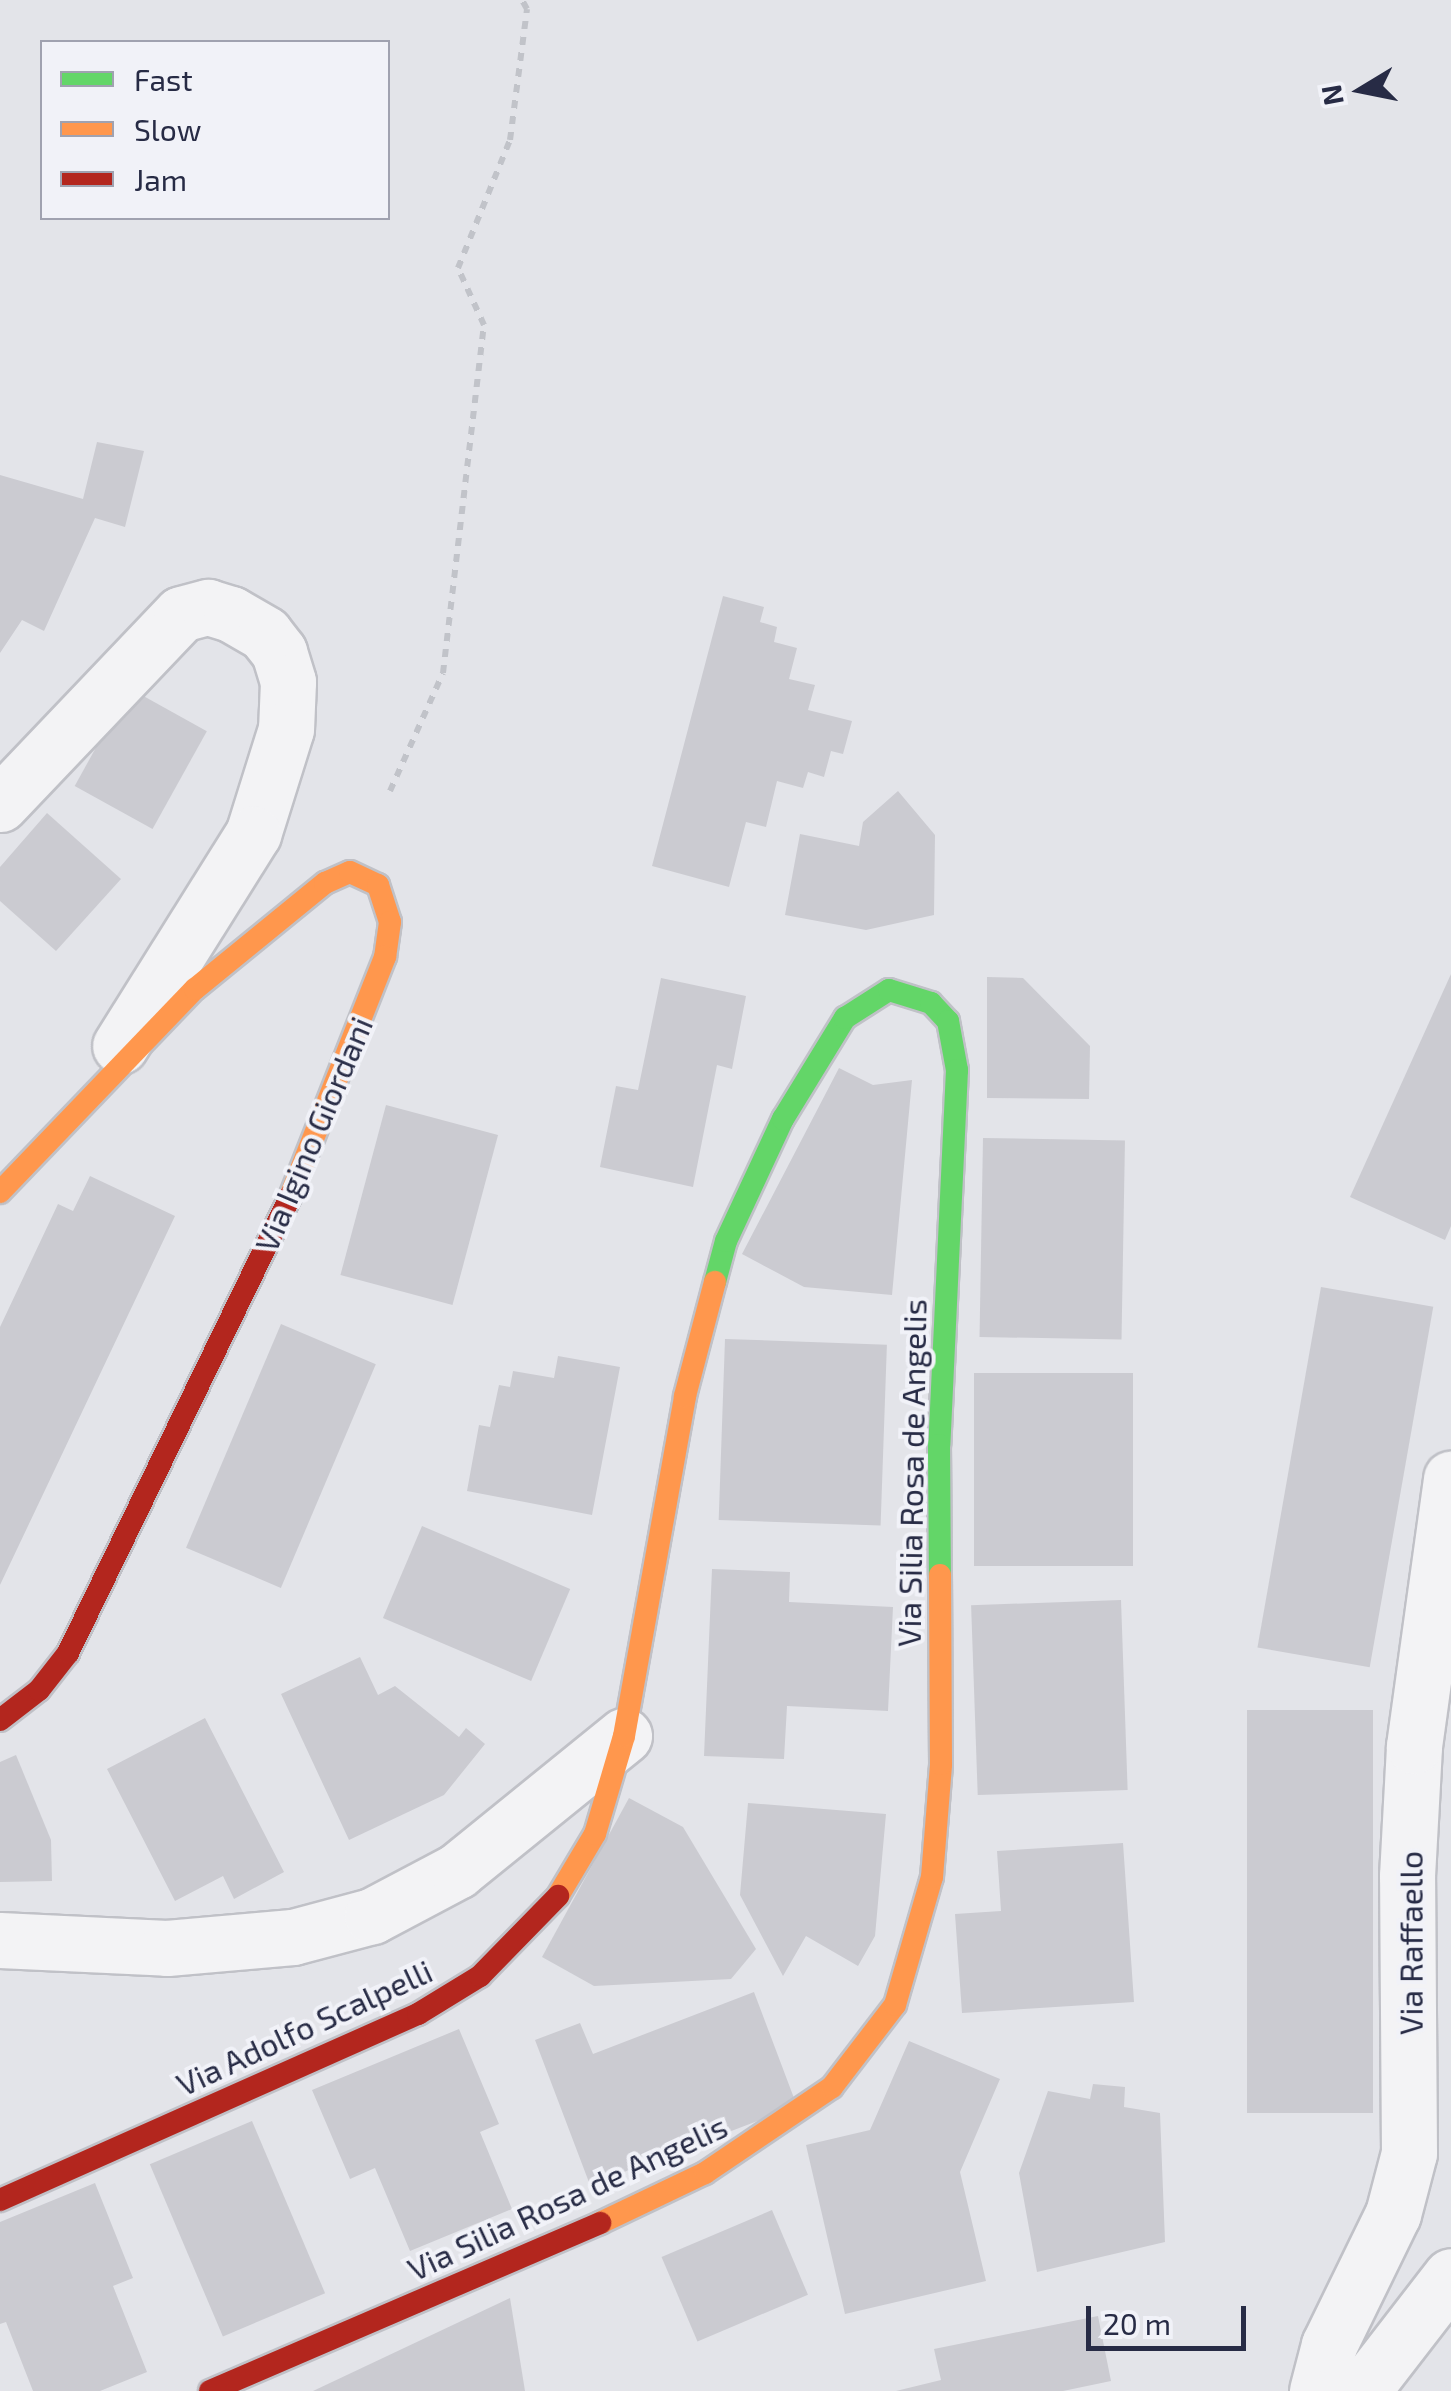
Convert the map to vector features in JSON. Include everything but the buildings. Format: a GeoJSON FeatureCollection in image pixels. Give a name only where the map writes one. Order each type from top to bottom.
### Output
{"type":"FeatureCollection","features":[{"type":"Feature","properties":{"kind":"street","name":"Via Igino Giordani"},"geometry":{"type":"LineString","coordinates":[[0,804],[181,614],[208,606],[230,614],[265,634],[279,652],[288,682],[286,729],[253,834],[227,885],[73,1117]]}},
{"type":"Feature","properties":{"kind":"street","name":"Via Igino Giordani"},"geometry":{"type":"LineString","coordinates":[[0,1192],[195,989],[325,884],[350,872],[378,885],[390,922],[385,957],[278,1223],[68,1653],[39,1690],[0,1720]]}},
{"type":"Feature","properties":{"kind":"street","name":"Via Silia Rosa de Angelis"},"geometry":{"type":"LineString","coordinates":[[210,2391],[526,2258],[705,2173],[832,2088],[894,2005],[914,1958],[932,1877],[941,1764],[939,1445],[957,1070],[948,1021],[918,996],[876,994],[846,1018],[783,1119],[726,1241],[685,1396],[624,1736]]}},
{"type":"Feature","properties":{"kind":"street","name":"Via Raffaello"},"geometry":{"type":"LineString","coordinates":[[1316,2391],[1330,2344],[1394,2214],[1409,2153],[1407,1876],[1414,1746],[1451,1479]]}},
{"type":"Feature","properties":{"kind":"street"},"geometry":{"type":"LineString","coordinates":[[0,1940],[167,1948],[292,1937],[372,1916],[420,1896],[475,1858],[624,1736]]}},
{"type":"Feature","properties":{"kind":"street","name":"Via Adolfo Scalpelli"},"geometry":{"type":"LineString","coordinates":[[0,2200],[374,2036],[480,1976],[530,1932],[570,1884],[595,1834],[624,1736]]}},
{"type":"Feature","properties":{"kind":"street"},"geometry":{"type":"LineString","coordinates":[[1362,2391],[1451,2276]]}},
{"type":"Feature","properties":{"kind":"path"},"geometry":{"type":"LineString","coordinates":[[390,791],[443,673],[484,324],[458,268],[510,140],[527,9],[522,0]]}},
{"type":"Feature","properties":{"kind":"traffic: fast"},"geometry":{"type":"LineString","coordinates":[[715,1282],[726,1241],[783,1119],[845,1018],[889,990],[931,1003],[948,1021],[957,1070],[939,1445],[940,1575]]}},
{"type":"Feature","properties":{"kind":"traffic: slow"},"geometry":{"type":"LineString","coordinates":[[0,1192],[195,989],[325,883],[350,872],[378,885],[390,922],[385,957],[291,1195]]}},
{"type":"Feature","properties":{"kind":"traffic: slow"},"geometry":{"type":"LineString","coordinates":[[558,1896],[595,1834],[624,1736],[685,1396],[715,1282]]}},
{"type":"Feature","properties":{"kind":"traffic: slow"},"geometry":{"type":"LineString","coordinates":[[600,2223],[705,2173],[832,2087],[895,2005],[932,1877],[941,1764],[940,1575]]}},
{"type":"Feature","properties":{"kind":"traffic: jam"},"geometry":{"type":"LineString","coordinates":[[0,1720],[39,1690],[68,1653],[291,1195]]}},
{"type":"Feature","properties":{"kind":"traffic: jam"},"geometry":{"type":"LineString","coordinates":[[0,2200],[418,2014],[480,1976],[558,1896]]}},
{"type":"Feature","properties":{"kind":"traffic: jam"},"geometry":{"type":"LineString","coordinates":[[210,2391],[600,2223]]}}]}
